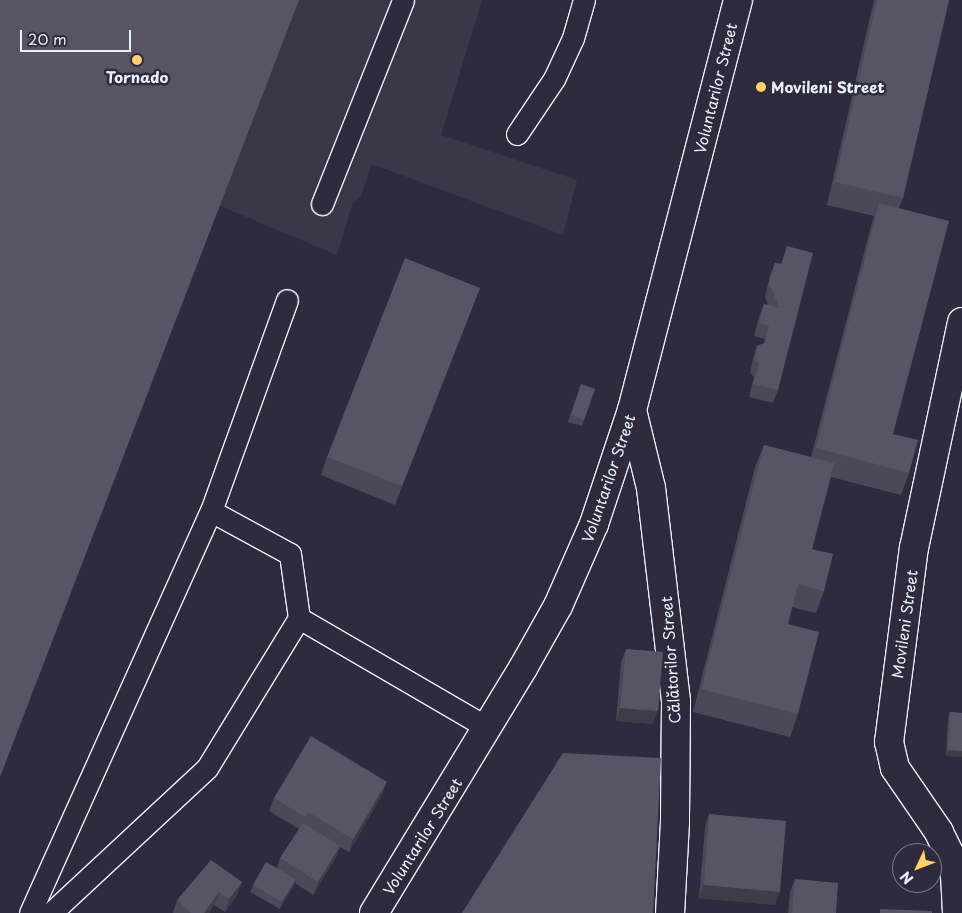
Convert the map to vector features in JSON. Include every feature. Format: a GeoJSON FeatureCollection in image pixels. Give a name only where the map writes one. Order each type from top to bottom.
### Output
{"type":"FeatureCollection","features":[{"type":"Feature","properties":{"kind":"street","name":"Voluntarilor Street"},"geometry":{"type":"LineString","coordinates":[[378,912],[488,728],[558,606],[594,524],[632,410],[738,0]]}},
{"type":"Feature","properties":{"kind":"street","name":"Movileni Street"},"geometry":{"type":"LineString","coordinates":[[957,913],[955,875],[950,855],[938,832],[894,768],[889,742],[914,548],[962,322]]}},
{"type":"Feature","properties":{"kind":"street","name":"Călătorilor Street"},"geometry":{"type":"LineString","coordinates":[[632,410],[651,488],[676,702],[675,822],[670,913]]}},
{"type":"Feature","properties":{"kind":"lane"},"geometry":{"type":"LineString","coordinates":[[322,204],[403,0]]}},
{"type":"Feature","properties":{"kind":"lane"},"geometry":{"type":"LineString","coordinates":[[517,134],[554,79],[573,38],[584,0]]}},
{"type":"Feature","properties":{"kind":"lane"},"geometry":{"type":"LineString","coordinates":[[30,913],[211,511],[287,300]]}},
{"type":"Feature","properties":{"kind":"lane"},"geometry":{"type":"LineString","coordinates":[[51,913],[207,768],[300,618],[290,554],[211,511]]}},
{"type":"Feature","properties":{"kind":"lane"},"geometry":{"type":"LineString","coordinates":[[300,618],[488,728]]}},
{"type":"Feature","properties":{"kind":"shaded area"},"geometry":{"type":"Polygon","coordinates":[[[0,0],[482,0],[441,135],[577,180],[563,235],[372,164],[361,195],[352,205],[337,255],[218,205],[0,0]]]}},
{"type":"Feature","properties":{"kind":"building"},"geometry":{"type":"Polygon","coordinates":[[[0,0],[299,0],[0,777],[0,0]]]}},
{"type":"Feature","properties":{"kind":"building"},"geometry":{"type":"Polygon","coordinates":[[[877,0],[949,0],[903,198],[835,182],[877,0]]]}},
{"type":"Feature","properties":{"kind":"building"},"geometry":{"type":"Polygon","coordinates":[[[879,203],[949,221],[893,434],[918,440],[909,473],[816,448],[879,203]]]}},
{"type":"Feature","properties":{"kind":"building"},"geometry":{"type":"Polygon","coordinates":[[[787,246],[813,253],[778,390],[753,384],[759,364],[755,360],[757,346],[765,343],[769,326],[759,323],[764,304],[780,308],[769,284],[775,263],[782,264],[787,246]]]}},
{"type":"Feature","properties":{"kind":"building"},"geometry":{"type":"Polygon","coordinates":[[[405,258],[480,288],[402,486],[327,457],[405,258]]]}},
{"type":"Feature","properties":{"kind":"building"},"geometry":{"type":"Polygon","coordinates":[[[581,384],[595,389],[584,420],[571,415],[581,384]]]}},
{"type":"Feature","properties":{"kind":"building"},"geometry":{"type":"Polygon","coordinates":[[[764,445],[834,463],[812,549],[833,554],[824,591],[798,584],[788,624],[819,632],[798,714],[701,689],[764,445]]]}},
{"type":"Feature","properties":{"kind":"building"},"geometry":{"type":"Polygon","coordinates":[[[626,649],[663,652],[658,711],[620,708],[626,649]]]}},
{"type":"Feature","properties":{"kind":"building"},"geometry":{"type":"Polygon","coordinates":[[[950,712],[962,713],[962,751],[948,750],[950,712]]]}},
{"type":"Feature","properties":{"kind":"building"},"geometry":{"type":"Polygon","coordinates":[[[311,736],[387,782],[353,839],[308,812],[305,817],[274,798],[311,736]]]}},
{"type":"Feature","properties":{"kind":"building"},"geometry":{"type":"Polygon","coordinates":[[[563,753],[661,758],[653,913],[462,913],[563,753]]]}},
{"type":"Feature","properties":{"kind":"building"},"geometry":{"type":"Polygon","coordinates":[[[709,814],[786,821],[780,892],[704,885],[709,814]]]}},
{"type":"Feature","properties":{"kind":"building"},"geometry":{"type":"Polygon","coordinates":[[[303,823],[340,846],[318,882],[280,858],[303,823]]]}},
{"type":"Feature","properties":{"kind":"building"},"geometry":{"type":"Polygon","coordinates":[[[211,860],[242,882],[229,899],[219,892],[204,913],[191,913],[177,900],[211,860]]]}},
{"type":"Feature","properties":{"kind":"building"},"geometry":{"type":"Polygon","coordinates":[[[266,862],[296,879],[282,902],[253,885],[266,862]]]}},
{"type":"Feature","properties":{"kind":"building"},"geometry":{"type":"Polygon","coordinates":[[[795,879],[838,883],[836,913],[792,913],[795,879]]]}},
{"type":"Feature","properties":{"kind":"building"},"geometry":{"type":"Polygon","coordinates":[[[880,909],[932,911],[932,913],[880,913],[880,909]]]}},
{"type":"Feature","properties":{"kind":"place","name":"Tornado"},"geometry":{"type":"Point","coordinates":[137,60]}},
{"type":"Feature","properties":{"kind":"place","name":"Movileni Street"},"geometry":{"type":"Point","coordinates":[761,87]}}]}
